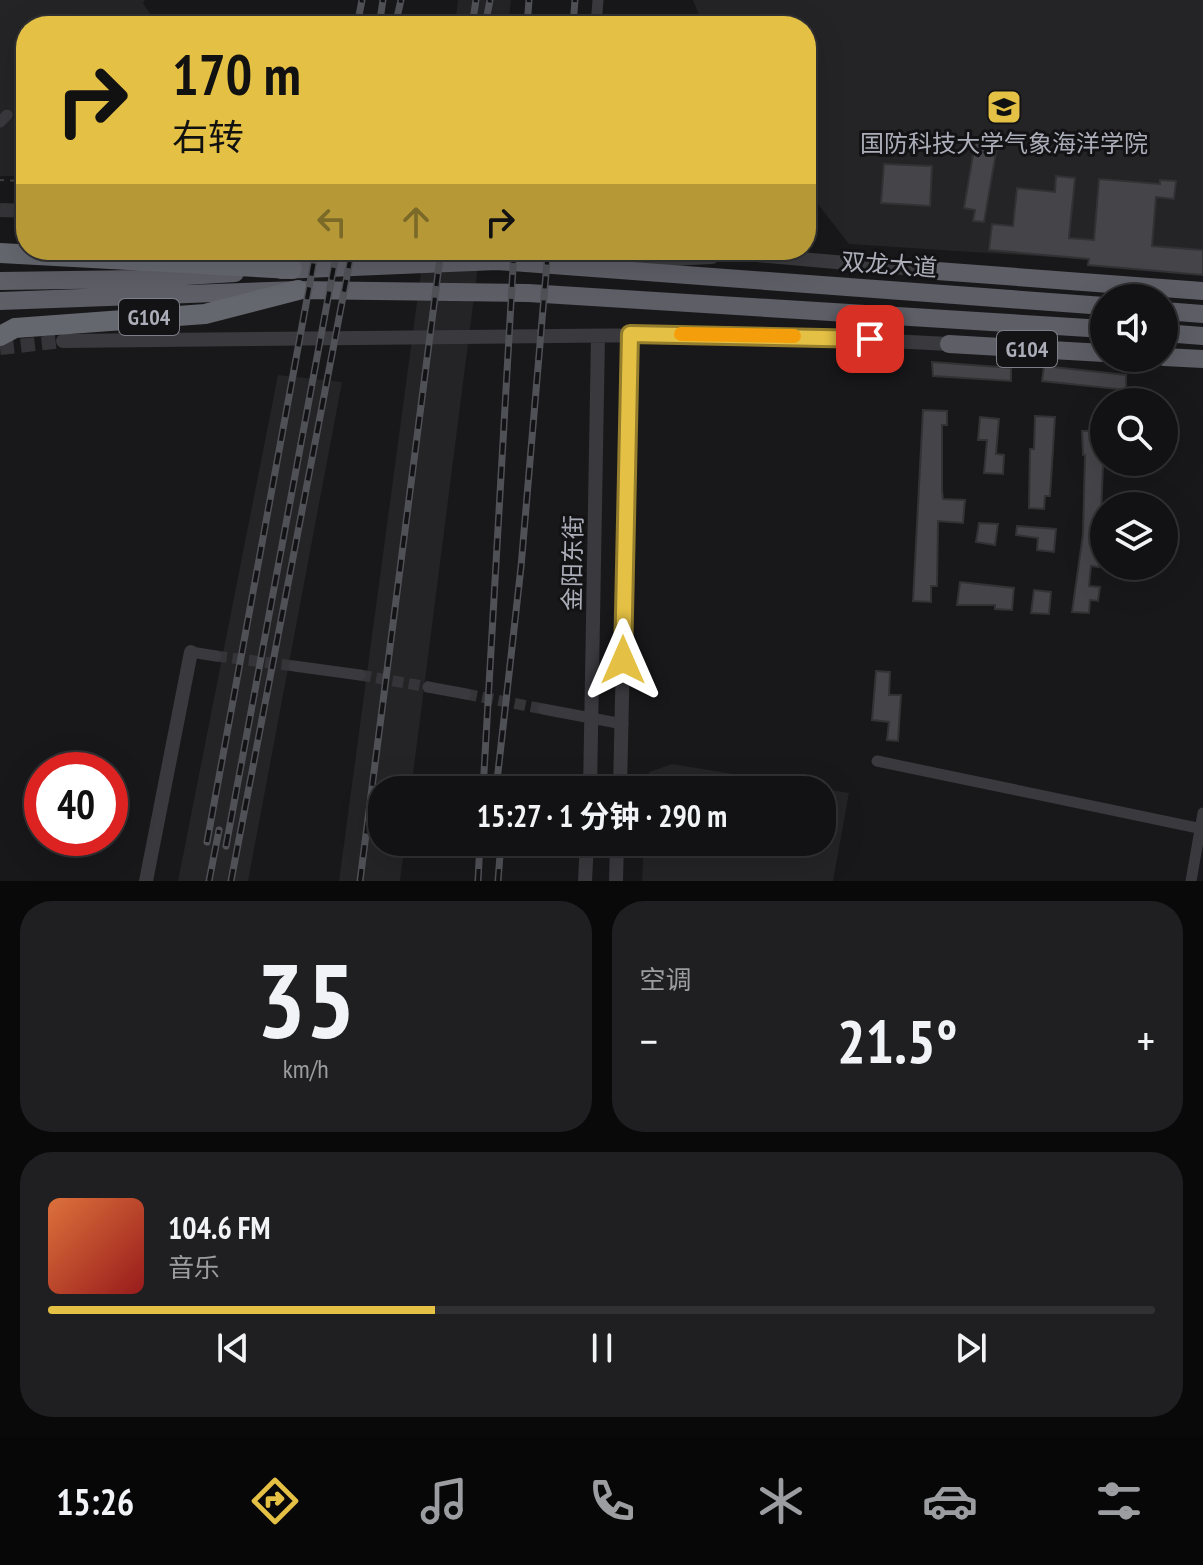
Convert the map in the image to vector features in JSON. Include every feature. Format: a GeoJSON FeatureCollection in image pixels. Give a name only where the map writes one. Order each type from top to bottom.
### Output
{"type":"FeatureCollection","features":[{"type":"Feature","properties":{"kind":"highway","name":"G104"},"geometry":{"type":"LineString","coordinates":[[128,260],[292,269]]}},
{"type":"Feature","properties":{"kind":"highway","name":"双龙大道"},"geometry":{"type":"LineString","coordinates":[[0,281],[137,279],[497,261],[1090,305]]}},
{"type":"Feature","properties":{"kind":"highway","name":"双龙大道"},"geometry":{"type":"LineString","coordinates":[[937,271],[1203,291]]}},
{"type":"Feature","properties":{"kind":"highway","name":"G104"},"geometry":{"type":"LineString","coordinates":[[0,336],[15,328],[205,314],[298,290]]}},
{"type":"Feature","properties":{"kind":"highway","name":"双龙大道"},"geometry":{"type":"LineString","coordinates":[[0,301],[298,290],[528,293],[1090,328]]}},
{"type":"Feature","properties":{"kind":"highway","name":"G104"},"geometry":{"type":"LineString","coordinates":[[949,344],[1090,352]]}},
{"type":"Feature","properties":{"kind":"highway"},"geometry":{"type":"LineString","coordinates":[[1178,358],[1203,359]]}},
{"type":"Feature","properties":{"kind":"street"},"geometry":{"type":"LineString","coordinates":[[556,265],[646,260]]}},
{"type":"Feature","properties":{"kind":"street"},"geometry":{"type":"LineString","coordinates":[[800,260],[937,271]]}},
{"type":"Feature","properties":{"kind":"street","name":"金阳东街"},"geometry":{"type":"LineString","coordinates":[[621,776],[624,501],[630,334]]}},
{"type":"Feature","properties":{"kind":"street"},"geometry":{"type":"LineString","coordinates":[[63,341],[752,334],[949,344]]}},
{"type":"Feature","properties":{"kind":"street","name":"金阳东街"},"geometry":{"type":"LineString","coordinates":[[591,776],[598,336]]}},
{"type":"Feature","properties":{"kind":"street"},"geometry":{"type":"LineString","coordinates":[[146,881],[191,652],[216,656]]}},
{"type":"Feature","properties":{"kind":"street"},"geometry":{"type":"LineString","coordinates":[[294,666],[360,675]]}},
{"type":"Feature","properties":{"kind":"street"},"geometry":{"type":"LineString","coordinates":[[428,687],[466,694]]}},
{"type":"Feature","properties":{"kind":"street"},"geometry":{"type":"LineString","coordinates":[[543,709],[623,724]]}},
{"type":"Feature","properties":{"kind":"street"},"geometry":{"type":"LineString","coordinates":[[877,761],[1202,829]]}},
{"type":"Feature","properties":{"kind":"street"},"geometry":{"type":"LineString","coordinates":[[1191,881],[1203,813]]}},
{"type":"Feature","properties":{"kind":"street"},"geometry":{"type":"LineString","coordinates":[[585,881],[586,856]]}},
{"type":"Feature","properties":{"kind":"street"},"geometry":{"type":"LineString","coordinates":[[616,881],[617,856]]}},
{"type":"Feature","properties":{"kind":"shaded area"},"geometry":{"type":"Polygon","coordinates":[[[0,0],[145,0],[143,3],[151,16],[16,16],[16,176],[0,176],[0,0]]]}},
{"type":"Feature","properties":{"kind":"shaded area"},"geometry":{"type":"Polygon","coordinates":[[[458,0],[511,0],[509,16],[456,16],[458,0]]]}},
{"type":"Feature","properties":{"kind":"shaded area","name":"国防科技大学气象海洋学院"},"geometry":{"type":"Polygon","coordinates":[[[693,0],[1203,0],[1203,267],[849,244],[816,202],[816,16],[699,16],[693,0]]]}},
{"type":"Feature","properties":{"kind":"shaded area"},"geometry":{"type":"Polygon","coordinates":[[[423,260],[479,260],[413,776],[368,776],[368,856],[403,856],[400,881],[339,881],[423,260]]]}},
{"type":"Feature","properties":{"kind":"shaded area"},"geometry":{"type":"Polygon","coordinates":[[[278,375],[342,382],[248,881],[178,881],[278,375]]]}},
{"type":"Feature","properties":{"kind":"shaded area"},"geometry":{"type":"Polygon","coordinates":[[[672,764],[745,776],[649,776],[649,772],[672,764]]]}},
{"type":"Feature","properties":{"kind":"shaded area"},"geometry":{"type":"Polygon","coordinates":[[[836,791],[849,793],[833,881],[642,881],[643,856],[836,856],[836,791]]]}},
{"type":"Feature","properties":{"kind":"building"},"geometry":{"type":"Polygon","coordinates":[[[976,137],[998,141],[984,222],[973,221],[975,210],[964,208],[976,137]]]}},
{"type":"Feature","properties":{"kind":"building"},"geometry":{"type":"Polygon","coordinates":[[[884,164],[932,166],[930,206],[881,203],[884,164]]]}},
{"type":"Feature","properties":{"kind":"building"},"geometry":{"type":"Polygon","coordinates":[[[1056,176],[1075,178],[1069,238],[1094,240],[1099,179],[1160,184],[1160,180],[1176,181],[1174,199],[1156,197],[1152,246],[1203,250],[1203,275],[1088,265],[1089,259],[989,250],[992,224],[1013,226],[1017,188],[1055,192],[1056,176]]]}},
{"type":"Feature","properties":{"kind":"building"},"geometry":{"type":"Polygon","coordinates":[[[932,362],[1011,368],[1011,381],[933,376],[932,362]]]}},
{"type":"Feature","properties":{"kind":"building"},"geometry":{"type":"Polygon","coordinates":[[[1044,366],[1126,375],[1126,388],[1107,388],[1042,381],[1044,366]]]}},
{"type":"Feature","properties":{"kind":"building"},"geometry":{"type":"Polygon","coordinates":[[[923,410],[947,411],[947,425],[942,425],[943,499],[965,500],[963,523],[938,521],[937,586],[931,586],[931,602],[913,601],[923,410]]]}},
{"type":"Feature","properties":{"kind":"building"},"geometry":{"type":"Polygon","coordinates":[[[1035,416],[1055,417],[1050,496],[1045,496],[1044,509],[1029,508],[1030,449],[1034,449],[1035,416]]]}},
{"type":"Feature","properties":{"kind":"building"},"geometry":{"type":"Polygon","coordinates":[[[980,417],[999,419],[996,454],[1004,455],[1003,474],[984,473],[987,440],[978,440],[980,417]]]}},
{"type":"Feature","properties":{"kind":"building"},"geometry":{"type":"Polygon","coordinates":[[[1082,431],[1090,431],[1090,476],[1103,476],[1102,492],[1090,492],[1089,586],[1100,587],[1098,601],[1090,600],[1089,613],[1072,612],[1083,534],[1082,431]]]}},
{"type":"Feature","properties":{"kind":"building"},"geometry":{"type":"Polygon","coordinates":[[[979,523],[998,524],[995,545],[976,542],[979,523]]]}},
{"type":"Feature","properties":{"kind":"building"},"geometry":{"type":"Polygon","coordinates":[[[1017,526],[1056,529],[1054,552],[1037,550],[1038,538],[1016,535],[1017,526]]]}},
{"type":"Feature","properties":{"kind":"building"},"geometry":{"type":"Polygon","coordinates":[[[960,582],[1014,588],[1012,610],[995,609],[995,605],[957,605],[960,582]]]}},
{"type":"Feature","properties":{"kind":"building"},"geometry":{"type":"Polygon","coordinates":[[[1034,590],[1051,592],[1049,614],[1031,613],[1034,590]]]}},
{"type":"Feature","properties":{"kind":"building"},"geometry":{"type":"Polygon","coordinates":[[[876,671],[890,672],[889,695],[901,695],[898,741],[887,740],[889,722],[872,720],[876,671]]]}},
{"type":"Feature","properties":{"kind":"tunnel"},"geometry":{"type":"LineString","coordinates":[[0,210],[16,211]]}},
{"type":"Feature","properties":{"kind":"tunnel"},"geometry":{"type":"LineString","coordinates":[[0,348],[63,341]]}},
{"type":"Feature","properties":{"kind":"tunnel"},"geometry":{"type":"LineString","coordinates":[[216,656],[294,666]]}},
{"type":"Feature","properties":{"kind":"tunnel"},"geometry":{"type":"LineString","coordinates":[[360,675],[428,687]]}},
{"type":"Feature","properties":{"kind":"tunnel"},"geometry":{"type":"LineString","coordinates":[[466,694],[543,709]]}},
{"type":"Feature","properties":{"kind":"railway"},"geometry":{"type":"LineString","coordinates":[[359,16],[362,0]]}},
{"type":"Feature","properties":{"kind":"railway"},"geometry":{"type":"LineString","coordinates":[[381,16],[383,0]]}},
{"type":"Feature","properties":{"kind":"railway"},"geometry":{"type":"LineString","coordinates":[[397,16],[401,0]]}},
{"type":"Feature","properties":{"kind":"railway"},"geometry":{"type":"LineString","coordinates":[[474,16],[476,0]]}},
{"type":"Feature","properties":{"kind":"railway"},"geometry":{"type":"LineString","coordinates":[[487,16],[490,0]]}},
{"type":"Feature","properties":{"kind":"railway"},"geometry":{"type":"LineString","coordinates":[[528,16],[529,0]]}},
{"type":"Feature","properties":{"kind":"railway"},"geometry":{"type":"LineString","coordinates":[[574,16],[575,0]]}},
{"type":"Feature","properties":{"kind":"railway"},"geometry":{"type":"LineString","coordinates":[[207,842],[314,260]]}},
{"type":"Feature","properties":{"kind":"railway"},"geometry":{"type":"LineString","coordinates":[[226,846],[335,260]]}},
{"type":"Feature","properties":{"kind":"railway"},"geometry":{"type":"LineString","coordinates":[[231,881],[350,260]]}},
{"type":"Feature","properties":{"kind":"railway"},"geometry":{"type":"LineString","coordinates":[[360,881],[440,260]]}},
{"type":"Feature","properties":{"kind":"railway"},"geometry":{"type":"LineString","coordinates":[[484,776],[513,260]]}},
{"type":"Feature","properties":{"kind":"railway"},"geometry":{"type":"LineString","coordinates":[[498,776],[521,567],[547,260]]}},
{"type":"Feature","properties":{"kind":"railway"},"geometry":{"type":"LineString","coordinates":[[209,881],[219,830]]}},
{"type":"Feature","properties":{"kind":"railway"},"geometry":{"type":"LineString","coordinates":[[478,881],[479,856]]}},
{"type":"Feature","properties":{"kind":"railway"},"geometry":{"type":"LineString","coordinates":[[498,881],[500,856]]}},
{"type":"Feature","properties":{"kind":"slow traffic"},"geometry":{"type":"LineString","coordinates":[[681,334],[794,336]]}},
{"type":"Feature","properties":{"kind":"place","name":"国防科技大学气象海洋学院"},"geometry":{"type":"Point","coordinates":[1004,107]}},
{"type":"Feature","properties":{"kind":"route"},"geometry":{"type":"LineString","coordinates":[[623,660],[624,501],[630,334],[752,334],[870,339]]}}]}
